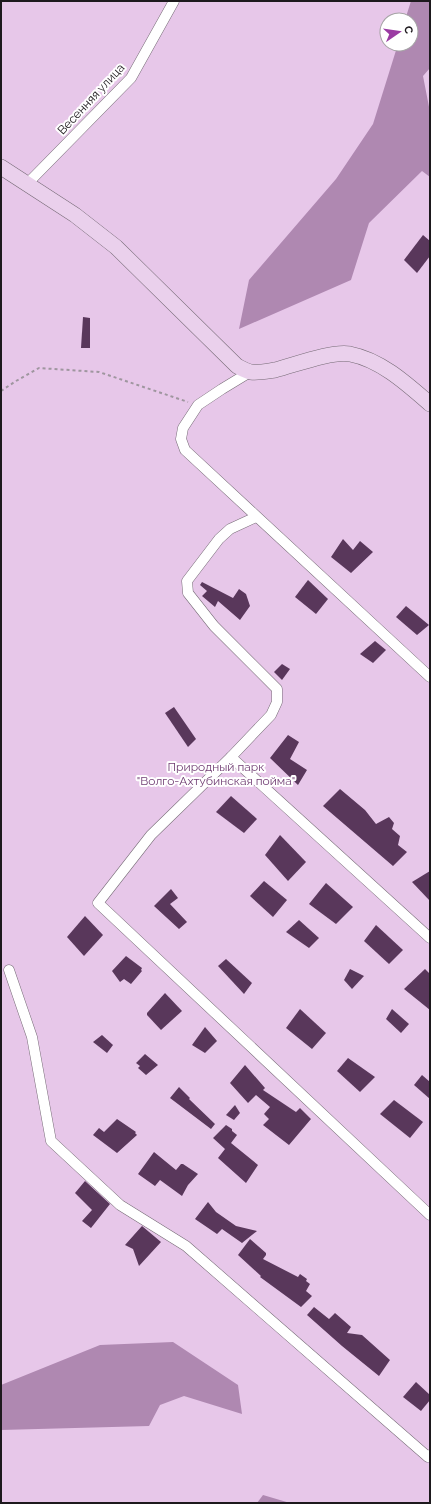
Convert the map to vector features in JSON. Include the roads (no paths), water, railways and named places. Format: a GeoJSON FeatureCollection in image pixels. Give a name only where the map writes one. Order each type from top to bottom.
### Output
{"type":"FeatureCollection","features":[{"type":"Feature","properties":{"kind":"street","name":"Весенняя улица"},"geometry":{"type":"LineString","coordinates":[[27,184],[131,78],[174,1]]}},
{"type":"Feature","properties":{"kind":"street"},"geometry":{"type":"LineString","coordinates":[[1,167],[75,215],[116,247],[237,366],[250,372],[266,372],[296,365],[327,355],[349,354],[374,362],[406,384],[430,404]]}},
{"type":"Feature","properties":{"kind":"street"},"geometry":{"type":"LineString","coordinates":[[250,372],[222,388],[198,405],[183,428],[181,439],[185,450],[430,677]]}},
{"type":"Feature","properties":{"kind":"street"},"geometry":{"type":"LineString","coordinates":[[256,517],[230,529],[219,538],[188,581],[188,593],[214,626],[277,689],[277,702],[271,715],[231,757],[151,835],[98,903],[430,1215]]}},
{"type":"Feature","properties":{"kind":"street"},"geometry":{"type":"LineString","coordinates":[[231,757],[430,938]]}},
{"type":"Feature","properties":{"kind":"street"},"geometry":{"type":"LineString","coordinates":[[9,970],[32,1037],[51,1141],[120,1205],[186,1246],[428,1457],[430,1455]]}},
{"type":"Feature","properties":{"kind":"park label","name":"Природный парк \"Волго-Ахтубинская пойма\""},"geometry":{"type":"Point","coordinates":[216,774]}}]}
